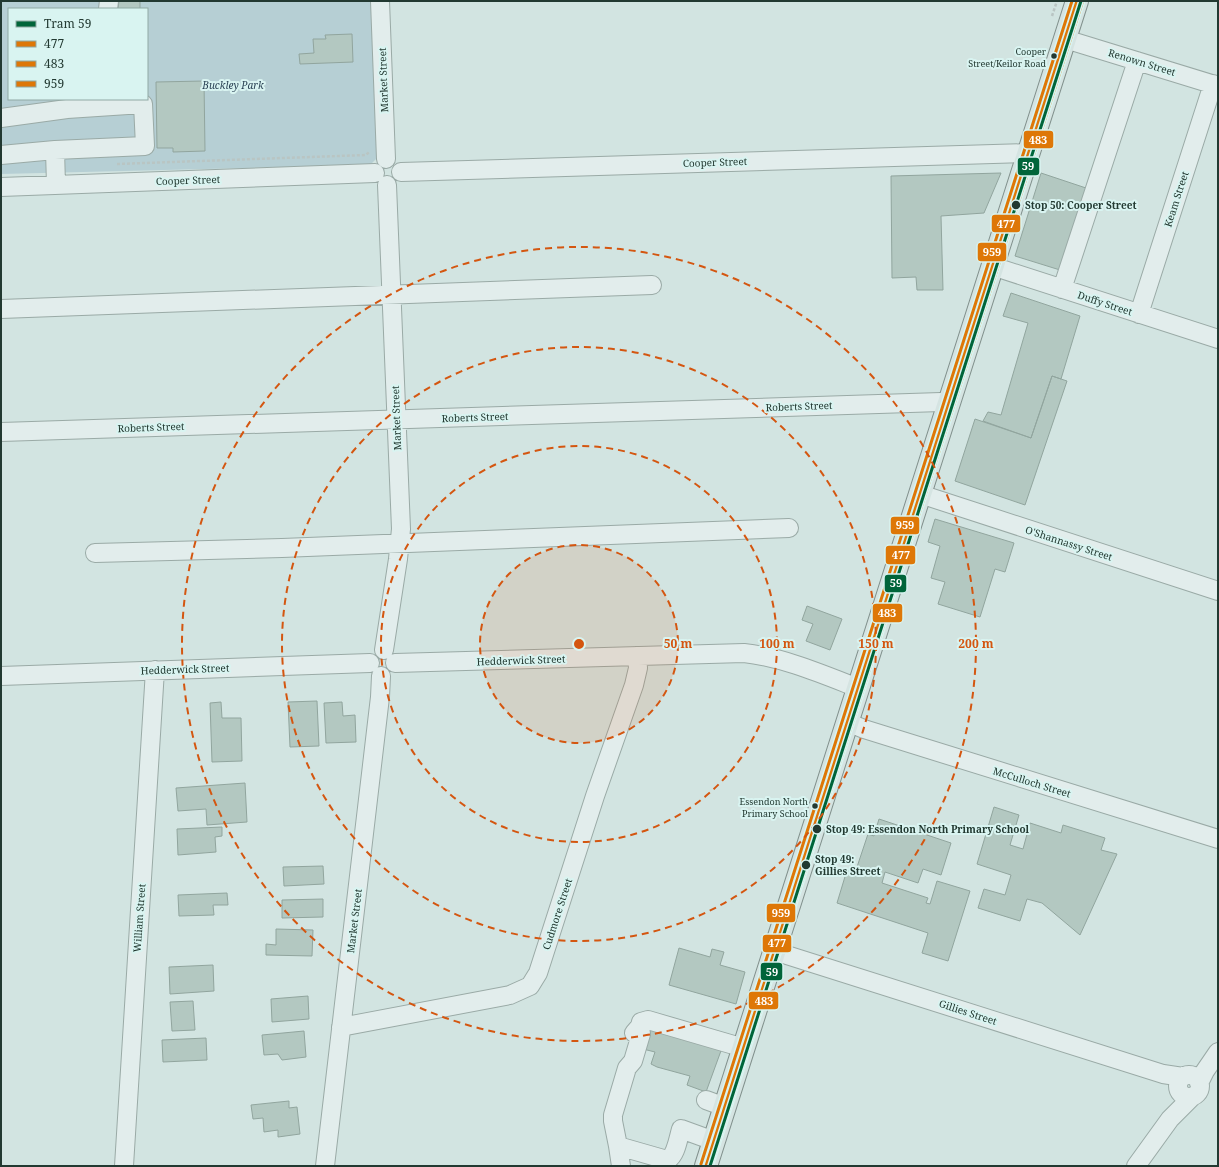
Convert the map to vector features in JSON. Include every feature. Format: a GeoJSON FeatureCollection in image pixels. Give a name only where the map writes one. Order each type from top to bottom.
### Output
{"type":"FeatureCollection","features":[{"type":"Feature","properties":{"kind":"main road"},"geometry":{"type":"LineString","coordinates":[[706,1166],[714,1141],[716,1103],[744,1048],[1077,1]]}},
{"type":"Feature","properties":{"kind":"street","name":"Market Street"},"geometry":{"type":"LineString","coordinates":[[380,1],[380,167],[391,295],[401,529],[390,657]]}},
{"type":"Feature","properties":{"kind":"street","name":"Renown Street"},"geometry":{"type":"LineString","coordinates":[[1065,39],[1215,85]]}},
{"type":"Feature","properties":{"kind":"street"},"geometry":{"type":"LineString","coordinates":[[1062,289],[1138,61]]}},
{"type":"Feature","properties":{"kind":"street","name":"Keam Street"},"geometry":{"type":"LineString","coordinates":[[1139,314],[1215,85]]}},
{"type":"Feature","properties":{"kind":"street"},"geometry":{"type":"LineString","coordinates":[[1,118],[99,103],[144,104],[145,146],[55,150],[1,155]]}},
{"type":"Feature","properties":{"kind":"street"},"geometry":{"type":"LineString","coordinates":[[55,150],[56,185]]}},
{"type":"Feature","properties":{"kind":"street","name":"Cooper Street"},"geometry":{"type":"LineString","coordinates":[[1,187],[380,167],[392,185],[396,182],[401,172],[1029,153]]}},
{"type":"Feature","properties":{"kind":"street","name":"Duffy Street"},"geometry":{"type":"LineString","coordinates":[[992,266],[1218,339]]}},
{"type":"Feature","properties":{"kind":"street"},"geometry":{"type":"LineString","coordinates":[[1,309],[652,285]]}},
{"type":"Feature","properties":{"kind":"street","name":"Roberts Street"},"geometry":{"type":"LineString","coordinates":[[1,432],[941,402],[949,404]]}},
{"type":"Feature","properties":{"kind":"street","name":"O'Shannassy Street"},"geometry":{"type":"LineString","coordinates":[[920,494],[1218,591]]}},
{"type":"Feature","properties":{"kind":"street"},"geometry":{"type":"LineString","coordinates":[[95,553],[789,528]]}},
{"type":"Feature","properties":{"kind":"street","name":"Hedderwick Street"},"geometry":{"type":"LineString","coordinates":[[390,657],[637,656],[744,653],[756,654],[794,665],[858,688]]}},
{"type":"Feature","properties":{"kind":"street","name":"Cudmore Street"},"geometry":{"type":"LineString","coordinates":[[341,1027],[510,995],[530,986],[538,972],[595,796],[634,685],[638,668],[637,656]]}},
{"type":"Feature","properties":{"kind":"street"},"geometry":{"type":"LineString","coordinates":[[376,670],[390,674],[395,668],[390,657]]}},
{"type":"Feature","properties":{"kind":"street","name":"Hedderwick Street"},"geometry":{"type":"LineString","coordinates":[[1,676],[154,670],[376,670]]}},
{"type":"Feature","properties":{"kind":"street","name":"William Street"},"geometry":{"type":"LineString","coordinates":[[124,1166],[154,670]]}},
{"type":"Feature","properties":{"kind":"street","name":"Market Street"},"geometry":{"type":"LineString","coordinates":[[325,1166],[380,697],[376,670]]}},
{"type":"Feature","properties":{"kind":"street","name":"McCulloch Street"},"geometry":{"type":"LineString","coordinates":[[847,722],[864,729],[1218,839]]}},
{"type":"Feature","properties":{"kind":"street","name":"Gillies Street"},"geometry":{"type":"LineString","coordinates":[[774,951],[1163,1074],[1187,1085]]}},
{"type":"Feature","properties":{"kind":"street"},"geometry":{"type":"LineString","coordinates":[[621,1166],[613,1115],[627,1068],[626,1059],[634,1031],[644,1020],[744,1048]]}},
{"type":"Feature","properties":{"kind":"street"},"geometry":{"type":"LineString","coordinates":[[1136,1166],[1170,1119],[1187,1085],[1204,1071],[1217,1054]]}},
{"type":"Feature","properties":{"kind":"street"},"geometry":{"type":"LineString","coordinates":[[618,1146],[667,1160],[671,1158],[674,1153],[681,1129],[714,1141]]}},
{"type":"Feature","properties":{"kind":"path"},"geometry":{"type":"LineString","coordinates":[[111,164],[366,155],[380,167]]}},
{"type":"Feature","properties":{"kind":"green space","name":"Buckley Park"},"geometry":{"type":"Polygon","coordinates":[[[1,1],[371,1],[377,158],[370,165],[1,174],[1,1]]]}},
{"type":"Feature","properties":{"kind":"building"},"geometry":{"type":"Polygon","coordinates":[[[119,1],[140,1],[140,8],[118,8],[119,1]]]}},
{"type":"Feature","properties":{"kind":"building"},"geometry":{"type":"Polygon","coordinates":[[[352,34],[353,62],[300,64],[299,54],[314,53],[313,39],[326,39],[325,35],[352,34]]]}},
{"type":"Feature","properties":{"kind":"building"},"geometry":{"type":"Polygon","coordinates":[[[204,81],[205,151],[173,152],[173,148],[157,148],[156,82],[204,81]]]}},
{"type":"Feature","properties":{"kind":"building"},"geometry":{"type":"Polygon","coordinates":[[[1001,173],[984,213],[941,216],[943,290],[917,290],[916,277],[892,278],[891,176],[1001,173]]]}},
{"type":"Feature","properties":{"kind":"building"},"geometry":{"type":"Polygon","coordinates":[[[1041,173],[1086,188],[1060,270],[1015,256],[1041,173]]]}},
{"type":"Feature","properties":{"kind":"building"},"geometry":{"type":"Polygon","coordinates":[[[1011,293],[1080,316],[1061,379],[1052,376],[1031,438],[983,421],[988,412],[1001,415],[1028,323],[1003,316],[1011,293]]]}},
{"type":"Feature","properties":{"kind":"building"},"geometry":{"type":"Polygon","coordinates":[[[1052,376],[1067,381],[1025,505],[955,481],[975,419],[1031,438],[1052,376]]]}},
{"type":"Feature","properties":{"kind":"building"},"geometry":{"type":"Polygon","coordinates":[[[935,519],[1014,543],[1005,572],[995,569],[980,617],[938,604],[945,582],[931,578],[940,546],[928,542],[935,519]]]}},
{"type":"Feature","properties":{"kind":"building"},"geometry":{"type":"Polygon","coordinates":[[[807,606],[842,619],[830,650],[806,641],[813,624],[802,620],[807,606]]]}},
{"type":"Feature","properties":{"kind":"building"},"geometry":{"type":"Polygon","coordinates":[[[317,701],[319,746],[290,747],[288,702],[317,701]]]}},
{"type":"Feature","properties":{"kind":"building"},"geometry":{"type":"Polygon","coordinates":[[[221,702],[222,718],[241,718],[242,761],[212,762],[210,703],[221,702]]]}},
{"type":"Feature","properties":{"kind":"building"},"geometry":{"type":"Polygon","coordinates":[[[342,702],[343,716],[355,715],[356,742],[326,743],[324,703],[342,702]]]}},
{"type":"Feature","properties":{"kind":"building"},"geometry":{"type":"Polygon","coordinates":[[[245,783],[247,822],[207,825],[206,809],[178,811],[176,788],[245,783]]]}},
{"type":"Feature","properties":{"kind":"building"},"geometry":{"type":"Polygon","coordinates":[[[994,807],[1019,815],[1010,845],[1023,849],[1030,823],[1061,833],[1063,825],[1105,838],[1101,850],[1117,854],[1080,935],[1042,903],[1027,899],[1020,921],[978,908],[984,889],[1005,895],[1011,875],[977,864],[994,807]]]}},
{"type":"Feature","properties":{"kind":"building"},"geometry":{"type":"Polygon","coordinates":[[[879,819],[951,843],[941,875],[923,869],[918,883],[885,872],[882,883],[928,898],[926,903],[930,904],[937,881],[970,891],[948,961],[922,953],[928,933],[837,903],[847,870],[855,873],[868,834],[874,836],[879,819]]]}},
{"type":"Feature","properties":{"kind":"building"},"geometry":{"type":"Polygon","coordinates":[[[222,827],[222,836],[215,837],[216,852],[178,855],[177,829],[222,827]]]}},
{"type":"Feature","properties":{"kind":"building"},"geometry":{"type":"Polygon","coordinates":[[[323,866],[324,884],[284,886],[283,867],[323,866]]]}},
{"type":"Feature","properties":{"kind":"building"},"geometry":{"type":"Polygon","coordinates":[[[227,893],[228,905],[213,905],[214,915],[179,916],[178,895],[227,893]]]}},
{"type":"Feature","properties":{"kind":"building"},"geometry":{"type":"Polygon","coordinates":[[[323,899],[323,917],[282,918],[282,900],[323,899]]]}},
{"type":"Feature","properties":{"kind":"building"},"geometry":{"type":"Polygon","coordinates":[[[276,929],[313,930],[312,956],[266,955],[266,944],[276,945],[276,929]]]}},
{"type":"Feature","properties":{"kind":"building"},"geometry":{"type":"Polygon","coordinates":[[[679,948],[710,957],[712,949],[724,952],[720,965],[745,972],[736,1004],[669,985],[679,948]]]}},
{"type":"Feature","properties":{"kind":"building"},"geometry":{"type":"Polygon","coordinates":[[[213,965],[214,991],[170,994],[169,967],[213,965]]]}},
{"type":"Feature","properties":{"kind":"building"},"geometry":{"type":"Polygon","coordinates":[[[308,996],[309,1019],[272,1022],[271,999],[308,996]]]}},
{"type":"Feature","properties":{"kind":"building"},"geometry":{"type":"Polygon","coordinates":[[[193,1001],[195,1030],[172,1031],[170,1002],[193,1001]]]}},
{"type":"Feature","properties":{"kind":"building"},"geometry":{"type":"Polygon","coordinates":[[[648,1026],[722,1048],[706,1092],[687,1085],[690,1076],[651,1064],[655,1052],[639,1048],[648,1026]]]}},
{"type":"Feature","properties":{"kind":"building"},"geometry":{"type":"Polygon","coordinates":[[[304,1031],[306,1057],[282,1060],[278,1054],[264,1055],[262,1035],[304,1031]]]}},
{"type":"Feature","properties":{"kind":"building"},"geometry":{"type":"Polygon","coordinates":[[[206,1038],[207,1060],[163,1062],[162,1040],[206,1038]]]}},
{"type":"Feature","properties":{"kind":"building"},"geometry":{"type":"Polygon","coordinates":[[[289,1101],[289,1108],[297,1107],[300,1134],[278,1137],[278,1130],[264,1132],[263,1118],[253,1119],[251,1105],[289,1101]]]}},
{"type":"Feature","properties":{"kind":"tram line","name":"59"},"geometry":{"type":"LineString","coordinates":[[710,1166],[1081,1]]}},
{"type":"Feature","properties":{"kind":"transit line","name":"959"},"geometry":{"type":"LineString","coordinates":[[701,1164],[1072,1]]}},
{"type":"Feature","properties":{"kind":"transit line","name":"477"},"geometry":{"type":"LineString","coordinates":[[706,1166],[1077,1]]}},
{"type":"Feature","properties":{"kind":"transit line","name":"483"},"geometry":{"type":"LineString","coordinates":[[711,1166],[1082,3]]}},
{"type":"Feature","properties":{"kind":"place","name":"Cooper Street/Keilor Road"},"geometry":{"type":"Point","coordinates":[1054,56]}},
{"type":"Feature","properties":{"kind":"place","name":"Stop 50: Cooper Street"},"geometry":{"type":"Point","coordinates":[1016,205]}},
{"type":"Feature","properties":{"kind":"place","name":"Essendon North Primary School"},"geometry":{"type":"Point","coordinates":[815,806]}},
{"type":"Feature","properties":{"kind":"place","name":"Stop 49: Essendon North Primary School"},"geometry":{"type":"Point","coordinates":[817,829]}},
{"type":"Feature","properties":{"kind":"place","name":"Stop 49: Gillies Street"},"geometry":{"type":"Point","coordinates":[806,865]}}]}
